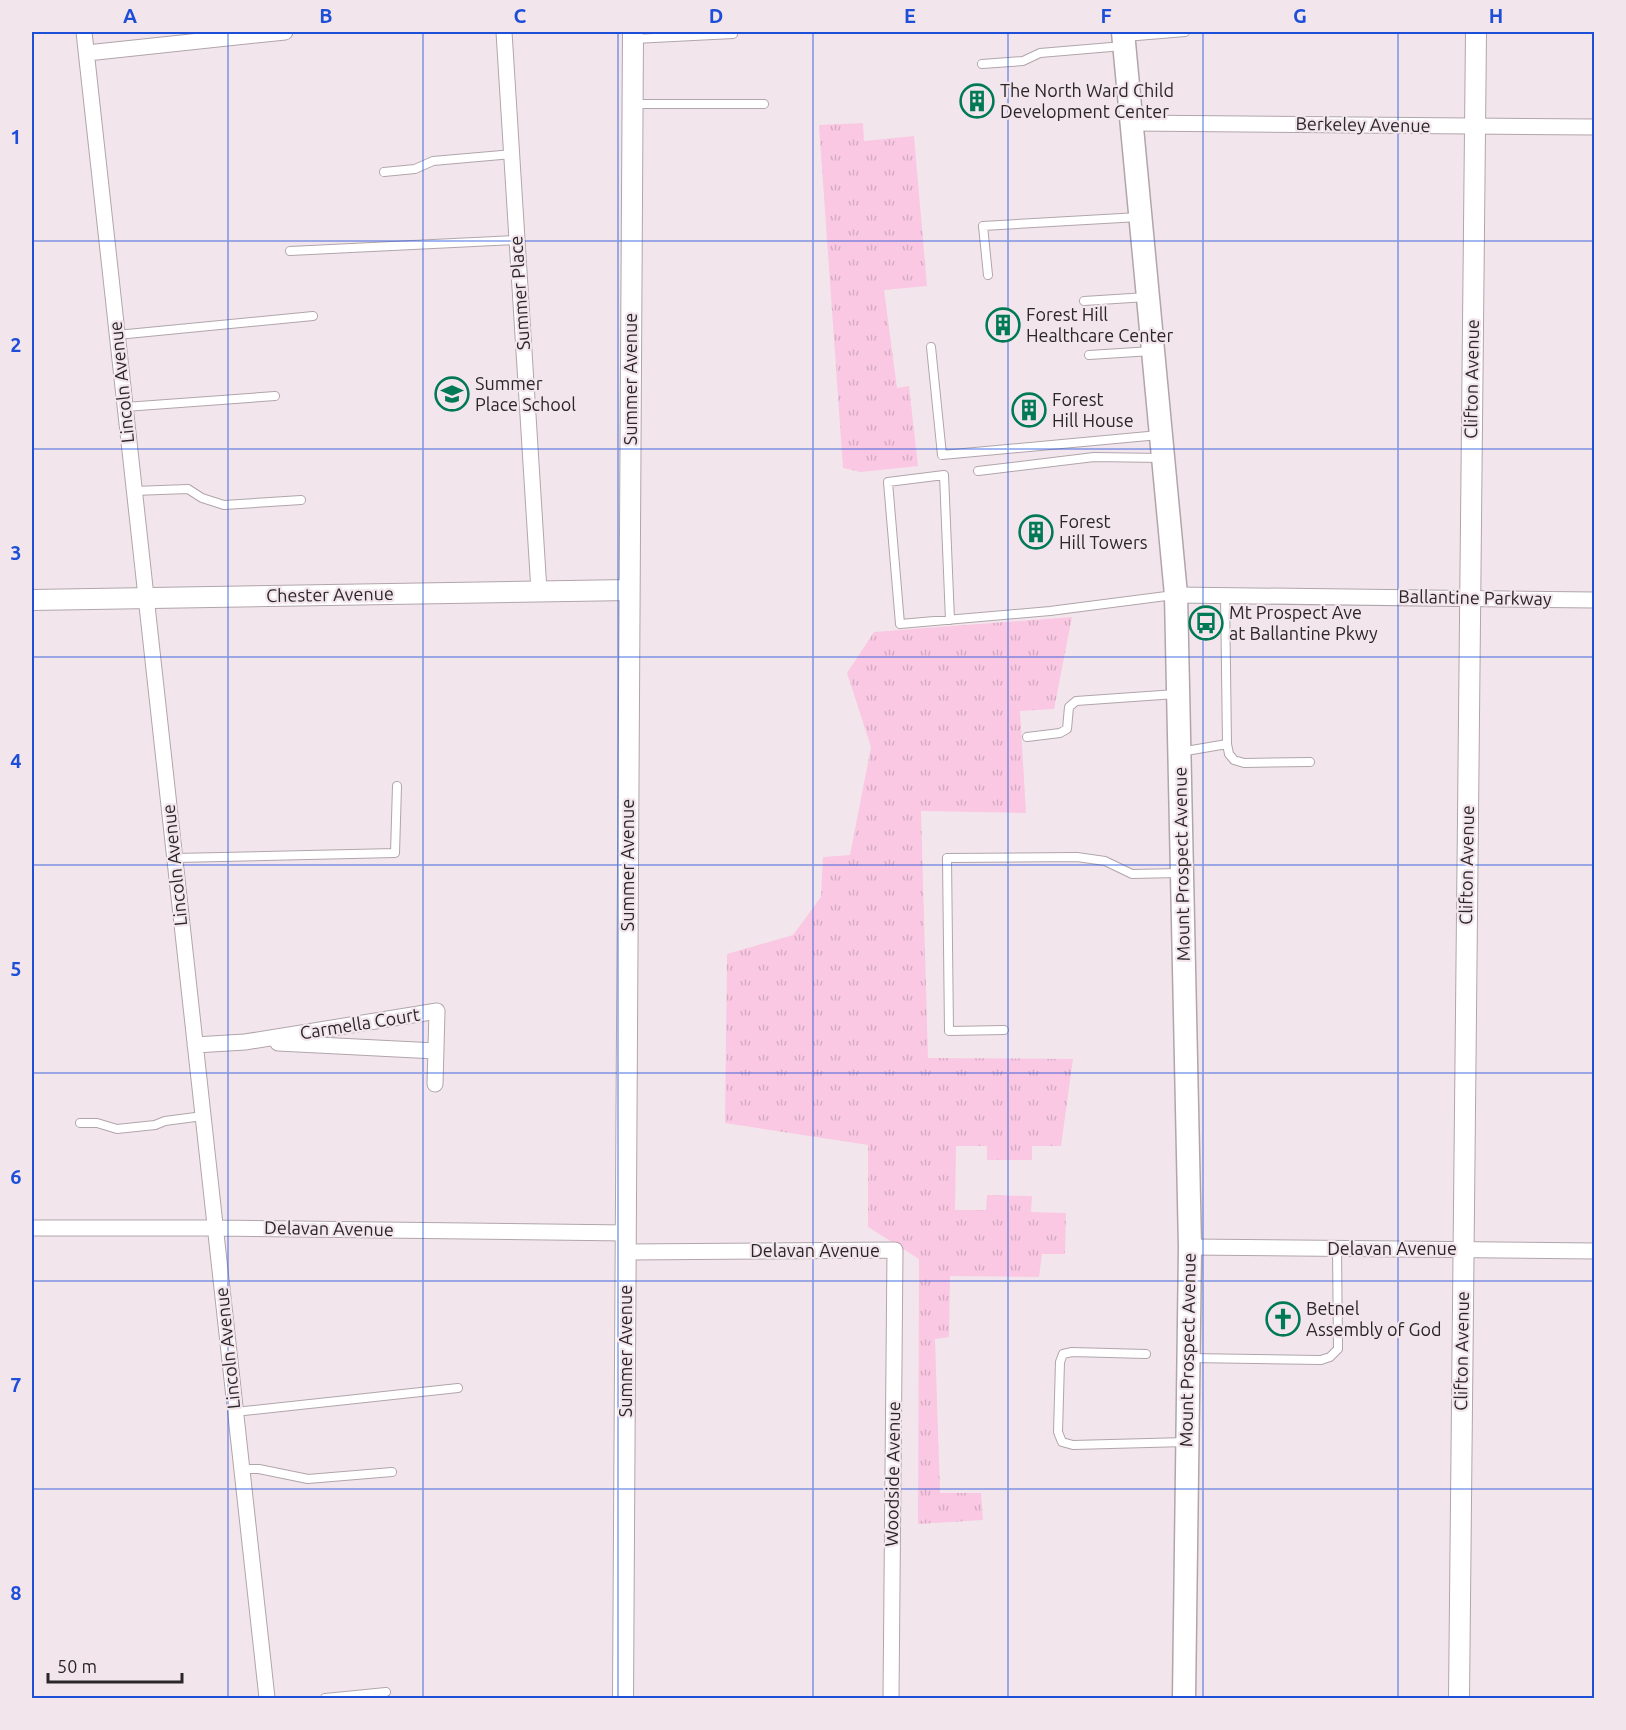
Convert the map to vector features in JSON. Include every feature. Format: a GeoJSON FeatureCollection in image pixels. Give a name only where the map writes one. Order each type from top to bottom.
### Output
{"type":"FeatureCollection","features":[{"type":"Feature","properties":{"kind":"main road","name":"Mount Prospect Avenue"},"geometry":{"type":"LineString","coordinates":[[1124,38],[1176,595],[1190,1247],[1184,1698]]}},
{"type":"Feature","properties":{"kind":"street","name":"Lincoln Avenue"},"geometry":{"type":"LineString","coordinates":[[84,32],[267,1698]]}},
{"type":"Feature","properties":{"kind":"street"},"geometry":{"type":"LineString","coordinates":[[87,53],[285,32]]}},
{"type":"Feature","properties":{"kind":"street","name":"Summer Place"},"geometry":{"type":"LineString","coordinates":[[504,32],[539,591]]}},
{"type":"Feature","properties":{"kind":"street","name":"Clifton Avenue"},"geometry":{"type":"LineString","coordinates":[[1459,1698],[1476,32]]}},
{"type":"Feature","properties":{"kind":"street","name":"Summer Avenue"},"geometry":{"type":"LineString","coordinates":[[623,1698],[633,35]]}},
{"type":"Feature","properties":{"kind":"street","name":"Berkeley Avenue"},"geometry":{"type":"LineString","coordinates":[[1132,123],[1594,127]]}},
{"type":"Feature","properties":{"kind":"street","name":"Chester Avenue"},"geometry":{"type":"LineString","coordinates":[[32,600],[629,590]]}},
{"type":"Feature","properties":{"kind":"street","name":"Ballantine Parkway"},"geometry":{"type":"LineString","coordinates":[[1176,595],[1594,600]]}},
{"type":"Feature","properties":{"kind":"street","name":"Carmella Court"},"geometry":{"type":"LineString","coordinates":[[195,1045],[245,1042],[437,1011],[435,1084]]}},
{"type":"Feature","properties":{"kind":"street","name":"Carmella Court"},"geometry":{"type":"LineString","coordinates":[[245,1042],[436,1051]]}},
{"type":"Feature","properties":{"kind":"street","name":"Delavan Avenue"},"geometry":{"type":"LineString","coordinates":[[32,1228],[215,1228],[895,1250]]}},
{"type":"Feature","properties":{"kind":"street","name":"Delavan Avenue"},"geometry":{"type":"LineString","coordinates":[[1190,1247],[1594,1251]]}},
{"type":"Feature","properties":{"kind":"street","name":"Woodside Avenue"},"geometry":{"type":"LineString","coordinates":[[891,1698],[895,1250]]}},
{"type":"Feature","properties":{"kind":"lane"},"geometry":{"type":"LineString","coordinates":[[982,64],[1023,61],[1040,53],[1124,38],[1185,32]]}},
{"type":"Feature","properties":{"kind":"lane"},"geometry":{"type":"LineString","coordinates":[[633,35],[733,34]]}},
{"type":"Feature","properties":{"kind":"lane"},"geometry":{"type":"LineString","coordinates":[[632,104],[764,104]]}},
{"type":"Feature","properties":{"kind":"lane"},"geometry":{"type":"LineString","coordinates":[[384,172],[415,169],[433,161],[512,154]]}},
{"type":"Feature","properties":{"kind":"lane"},"geometry":{"type":"LineString","coordinates":[[988,275],[983,226],[1141,217]]}},
{"type":"Feature","properties":{"kind":"lane"},"geometry":{"type":"LineString","coordinates":[[290,250],[517,240]]}},
{"type":"Feature","properties":{"kind":"lane"},"geometry":{"type":"LineString","coordinates":[[1084,301],[1148,297]]}},
{"type":"Feature","properties":{"kind":"lane"},"geometry":{"type":"LineString","coordinates":[[117,335],[313,316]]}},
{"type":"Feature","properties":{"kind":"lane"},"geometry":{"type":"LineString","coordinates":[[931,347],[942,454],[1161,434]]}},
{"type":"Feature","properties":{"kind":"lane"},"geometry":{"type":"LineString","coordinates":[[1089,355],[1153,351]]}},
{"type":"Feature","properties":{"kind":"lane"},"geometry":{"type":"LineString","coordinates":[[125,407],[275,396]]}},
{"type":"Feature","properties":{"kind":"lane"},"geometry":{"type":"LineString","coordinates":[[978,471],[1095,457],[1163,458]]}},
{"type":"Feature","properties":{"kind":"lane"},"geometry":{"type":"LineString","coordinates":[[950,620],[944,475],[888,482],[900,624],[950,620],[1050,610],[1176,595]]}},
{"type":"Feature","properties":{"kind":"lane"},"geometry":{"type":"LineString","coordinates":[[134,491],[188,489],[202,498],[224,505],[301,500]]}},
{"type":"Feature","properties":{"kind":"lane"},"geometry":{"type":"LineString","coordinates":[[1225,595],[1229,754],[1234,760],[1244,763],[1310,762]]}},
{"type":"Feature","properties":{"kind":"lane"},"geometry":{"type":"LineString","coordinates":[[1027,737],[1060,733],[1067,729],[1069,707],[1076,701],[1178,694]]}},
{"type":"Feature","properties":{"kind":"lane"},"geometry":{"type":"LineString","coordinates":[[1179,753],[1227,744]]}},
{"type":"Feature","properties":{"kind":"lane"},"geometry":{"type":"LineString","coordinates":[[175,858],[395,853],[397,786]]}},
{"type":"Feature","properties":{"kind":"lane"},"geometry":{"type":"LineString","coordinates":[[1004,1030],[949,1031],[947,858],[1077,856],[1105,861],[1132,874],[1182,873]]}},
{"type":"Feature","properties":{"kind":"lane"},"geometry":{"type":"LineString","coordinates":[[80,1123],[97,1123],[117,1129],[203,1116]]}},
{"type":"Feature","properties":{"kind":"lane"},"geometry":{"type":"LineString","coordinates":[[1188,1358],[1321,1360],[1330,1357],[1338,1349],[1337,1249]]}},
{"type":"Feature","properties":{"kind":"lane"},"geometry":{"type":"LineString","coordinates":[[1146,1354],[1071,1352],[1063,1354],[1060,1362],[1058,1432],[1062,1442],[1073,1445],[1187,1442]]}},
{"type":"Feature","properties":{"kind":"lane"},"geometry":{"type":"LineString","coordinates":[[235,1412],[458,1388]]}},
{"type":"Feature","properties":{"kind":"lane"},"geometry":{"type":"LineString","coordinates":[[242,1469],[259,1469],[309,1479],[392,1472]]}},
{"type":"Feature","properties":{"kind":"lane"},"geometry":{"type":"LineString","coordinates":[[325,1698],[386,1692]]}},
{"type":"Feature","properties":{"kind":"green space"},"geometry":{"type":"Polygon","coordinates":[[[863,123],[864,141],[914,136],[927,286],[884,290],[897,388],[909,386],[918,466],[861,472],[843,468],[819,125],[863,123]]]}},
{"type":"Feature","properties":{"kind":"green space"},"geometry":{"type":"Polygon","coordinates":[[[1072,617],[1054,709],[1020,711],[1026,813],[921,811],[928,1058],[1073,1059],[1061,1146],[1032,1146],[1032,1160],[987,1160],[987,1146],[956,1146],[955,1210],[986,1210],[987,1195],[1032,1196],[1031,1212],[1066,1213],[1065,1254],[1042,1254],[1039,1277],[950,1276],[949,1337],[935,1339],[940,1493],[981,1493],[983,1520],[918,1524],[919,1259],[868,1227],[868,1145],[725,1123],[727,954],[793,935],[821,897],[823,857],[850,855],[871,747],[847,673],[874,632],[1072,617]]]}},
{"type":"Feature","properties":{"kind":"place","name":"The North Ward Child Development Center"},"geometry":{"type":"Point","coordinates":[977,101]}},
{"type":"Feature","properties":{"kind":"place","name":"Forest Hill Healthcare Center"},"geometry":{"type":"Point","coordinates":[1003,325]}},
{"type":"Feature","properties":{"kind":"place","name":"Summer Place School"},"geometry":{"type":"Point","coordinates":[452,394]}},
{"type":"Feature","properties":{"kind":"place","name":"Forest Hill House"},"geometry":{"type":"Point","coordinates":[1029,410]}},
{"type":"Feature","properties":{"kind":"place","name":"Forest Hill Towers"},"geometry":{"type":"Point","coordinates":[1036,532]}},
{"type":"Feature","properties":{"kind":"place","name":"Mt Prospect Ave at Ballantine Pkwy"},"geometry":{"type":"Point","coordinates":[1206,623]}},
{"type":"Feature","properties":{"kind":"place","name":"Betnel Assembly of God"},"geometry":{"type":"Point","coordinates":[1283,1319]}}]}
